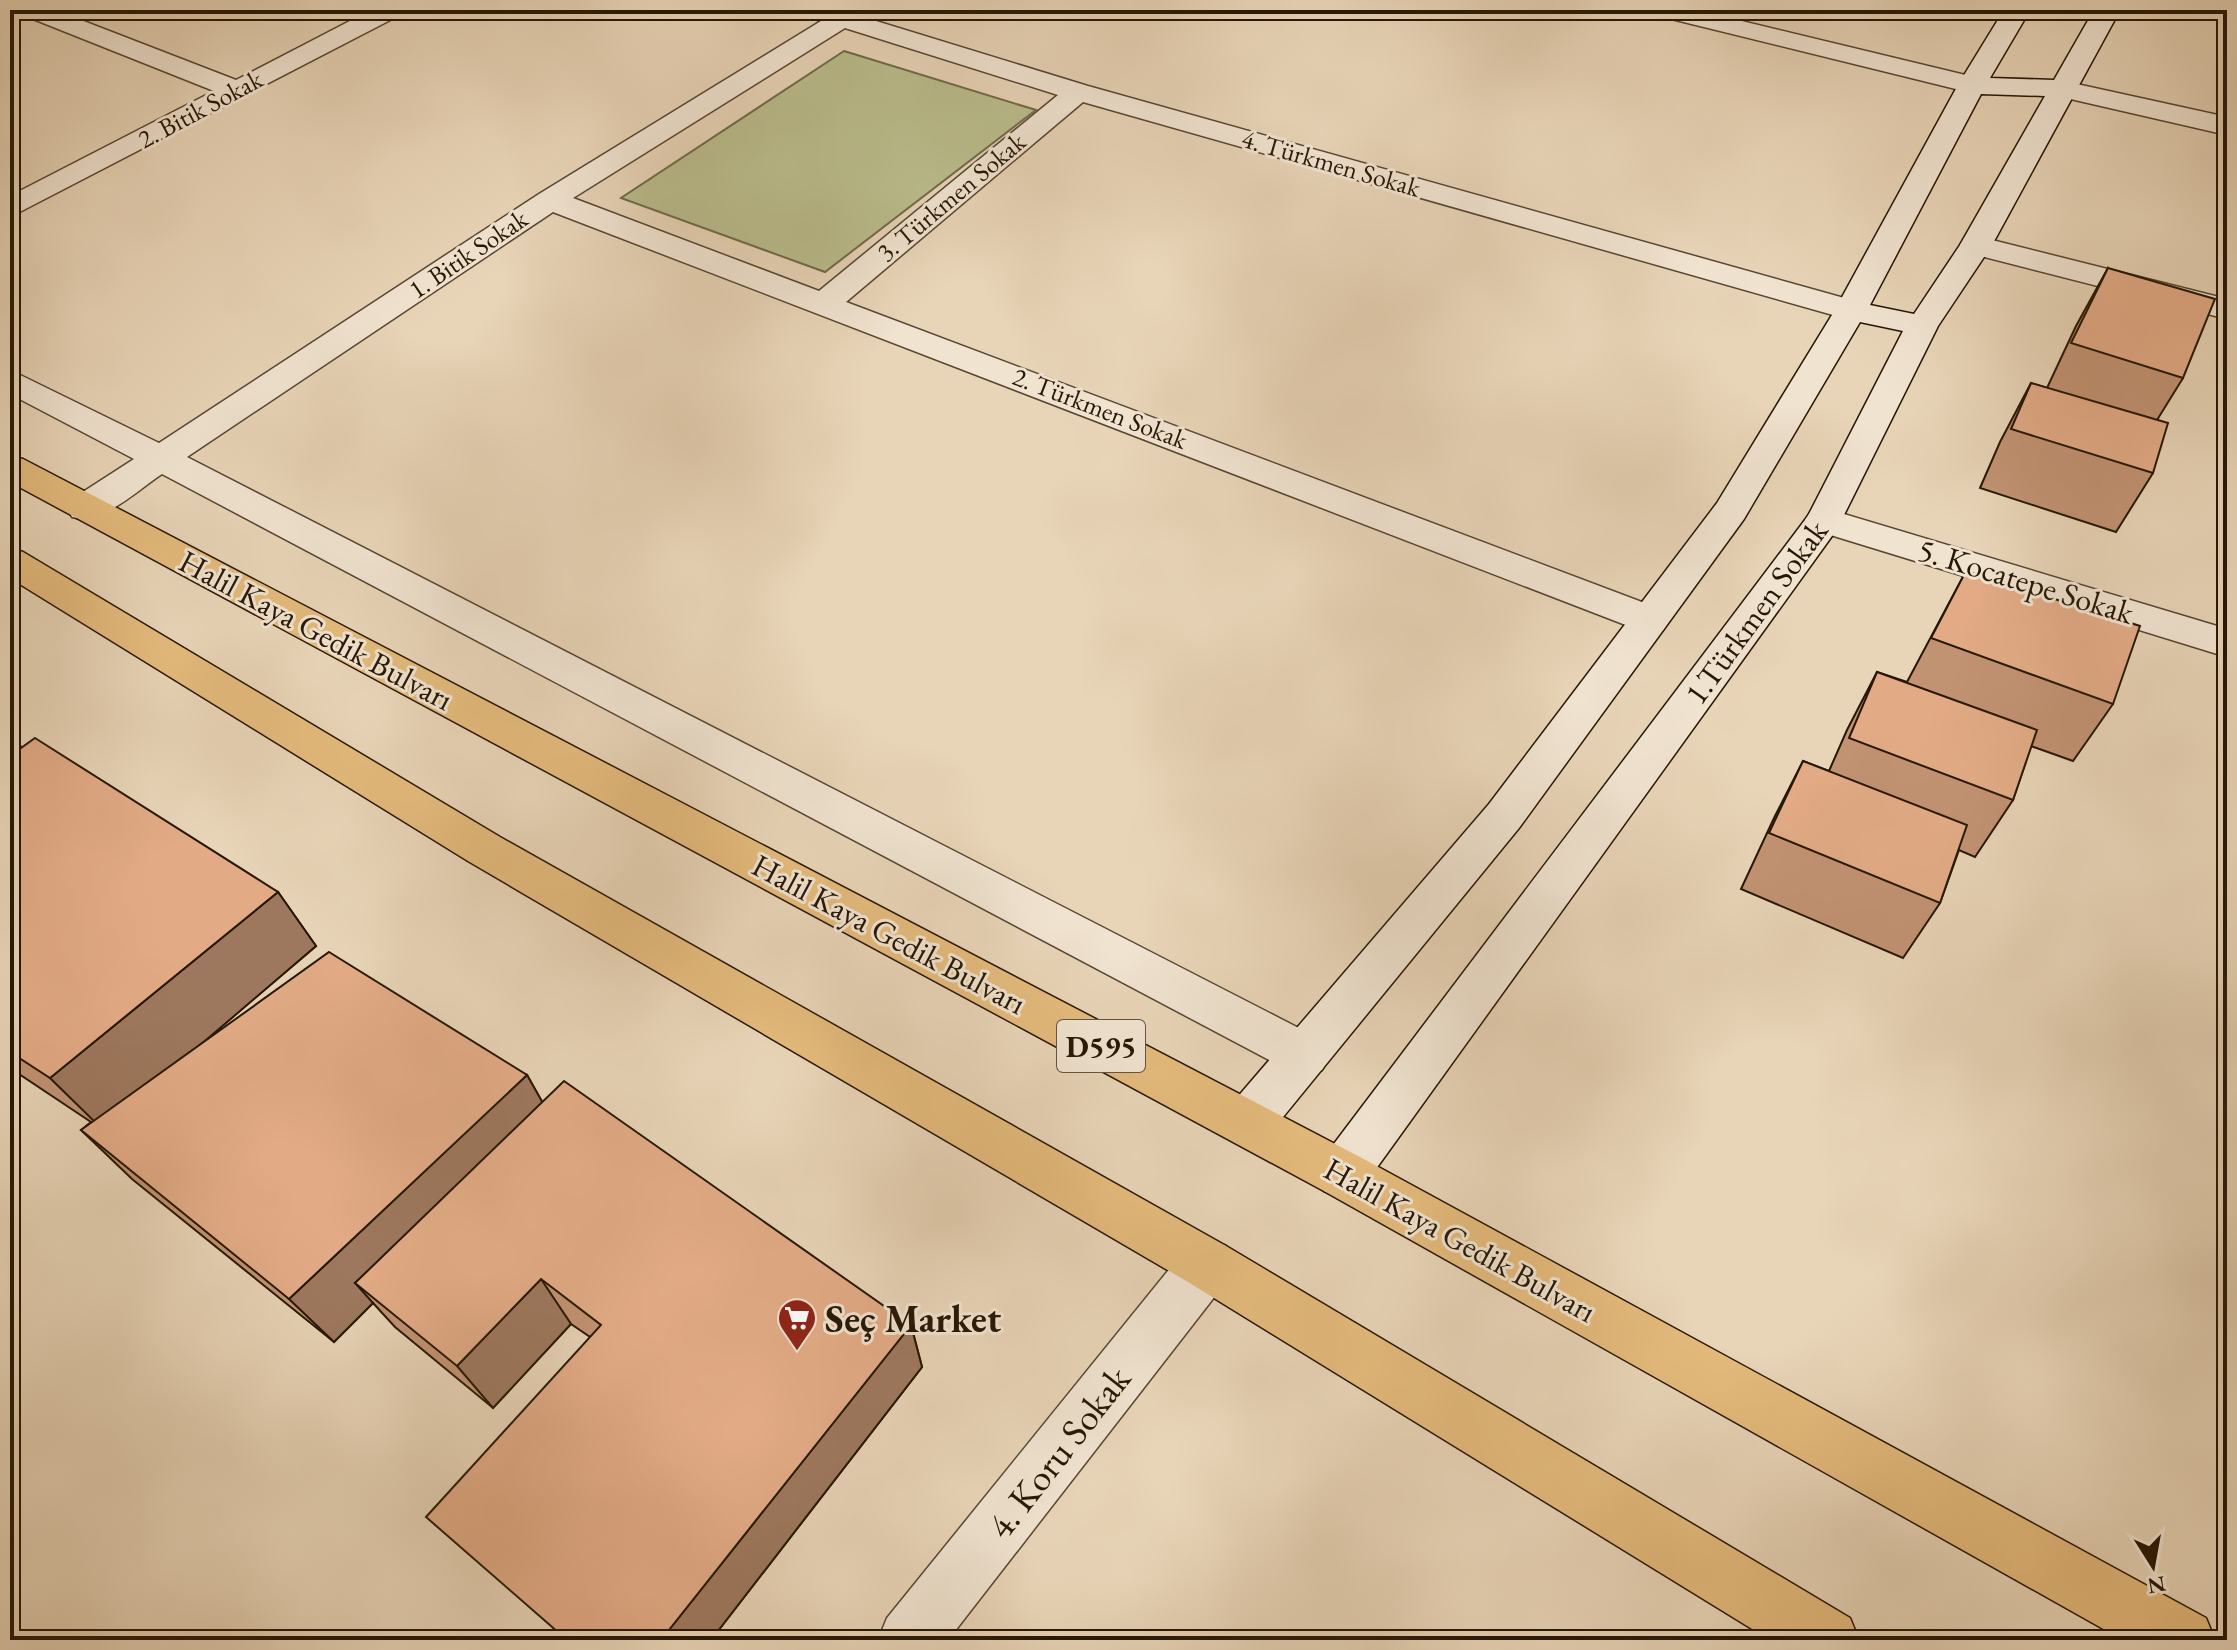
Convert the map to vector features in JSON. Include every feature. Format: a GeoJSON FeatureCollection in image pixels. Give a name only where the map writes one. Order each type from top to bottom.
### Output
{"type":"FeatureCollection","features":[{"type":"Feature","properties":{"kind":"highway","name":"Halil Kaya Gedik Bulvarı"},"geometry":{"type":"LineString","coordinates":[[10,467],[1342,1174],[2184,1640]]}},
{"type":"Feature","properties":{"kind":"highway"},"geometry":{"type":"LineString","coordinates":[[10,561],[484,849],[1207,1264],[1828,1640]]}},
{"type":"Feature","properties":{"kind":"street"},"geometry":{"type":"LineString","coordinates":[[32,10],[237,90]]}},
{"type":"Feature","properties":{"kind":"street","name":"2. Bitik Sokak"},"geometry":{"type":"LineString","coordinates":[[10,208],[391,10]]}},
{"type":"Feature","properties":{"kind":"street"},"geometry":{"type":"LineString","coordinates":[[1664,10],[1972,85],[2063,89],[2227,126]]}},
{"type":"Feature","properties":{"kind":"street"},"geometry":{"type":"LineString","coordinates":[[1247,1123],[1504,816],[1731,510],[1851,310],[1972,85],[2017,10]]}},
{"type":"Feature","properties":{"kind":"street","name":"1.Türkmen Sokak"},"geometry":{"type":"LineString","coordinates":[[1342,1174],[1824,520],[1922,326],[1976,245],[2107,10]]}},
{"type":"Feature","properties":{"kind":"street","name":"4. Türkmen Sokak"},"geometry":{"type":"LineString","coordinates":[[837,13],[1078,92],[1851,310],[1922,326]]}},
{"type":"Feature","properties":{"kind":"street","name":"1. Bitik Sokak"},"geometry":{"type":"LineString","coordinates":[[85,508],[837,13]]}},
{"type":"Feature","properties":{"kind":"street","name":"3. Türkmen Sokak"},"geometry":{"type":"LineString","coordinates":[[825,303],[1078,92]]}},
{"type":"Feature","properties":{"kind":"street","name":"2. Türkmen Sokak"},"geometry":{"type":"LineString","coordinates":[[550,200],[1649,620]]}},
{"type":"Feature","properties":{"kind":"street"},"geometry":{"type":"LineString","coordinates":[[1976,245],[2227,309]]}},
{"type":"Feature","properties":{"kind":"street"},"geometry":{"type":"LineString","coordinates":[[10,380],[1305,1055]]}},
{"type":"Feature","properties":{"kind":"street","name":"5. Kocatepe Sokak"},"geometry":{"type":"LineString","coordinates":[[1824,520],[2227,643]]}},
{"type":"Feature","properties":{"kind":"street","name":"4. Koru Sokak"},"geometry":{"type":"LineString","coordinates":[[909,1640],[1207,1264]]}},
{"type":"Feature","properties":{"kind":"green space"},"geometry":{"type":"Polygon","coordinates":[[[844,51],[1036,110],[825,272],[621,198],[844,51]]]}},
{"type":"Feature","properties":{"kind":"building"},"geometry":{"type":"Polygon","coordinates":[[[2108,268],[2215,299],[2183,378],[2071,343],[2108,268]]]}},
{"type":"Feature","properties":{"kind":"building"},"geometry":{"type":"Polygon","coordinates":[[[2031,383],[2168,423],[2153,473],[2011,429],[2031,383]]]}},
{"type":"Feature","properties":{"kind":"building"},"geometry":{"type":"Polygon","coordinates":[[[1966,571],[2140,626],[2113,704],[1931,638],[1966,571]]]}},
{"type":"Feature","properties":{"kind":"building"},"geometry":{"type":"Polygon","coordinates":[[[1877,672],[2037,730],[2013,800],[1849,738],[1877,672]]]}},
{"type":"Feature","properties":{"kind":"building"},"geometry":{"type":"Polygon","coordinates":[[[35,738],[278,892],[50,1078],[10,1052],[10,756],[35,738]]]}},
{"type":"Feature","properties":{"kind":"building"},"geometry":{"type":"Polygon","coordinates":[[[1803,761],[1967,825],[1940,903],[1769,833],[1803,761]]]}},
{"type":"Feature","properties":{"kind":"building"},"geometry":{"type":"Polygon","coordinates":[[[329,952],[527,1075],[289,1299],[81,1130],[329,952]]]}},
{"type":"Feature","properties":{"kind":"building"},"geometry":{"type":"Polygon","coordinates":[[[564,1081],[911,1325],[661,1640],[567,1640],[426,1517],[601,1325],[541,1279],[457,1366],[355,1283],[564,1081]]]}},
{"type":"Feature","properties":{"kind":"place","name":"Seç Market"},"geometry":{"type":"Point","coordinates":[797,1352]}}]}
